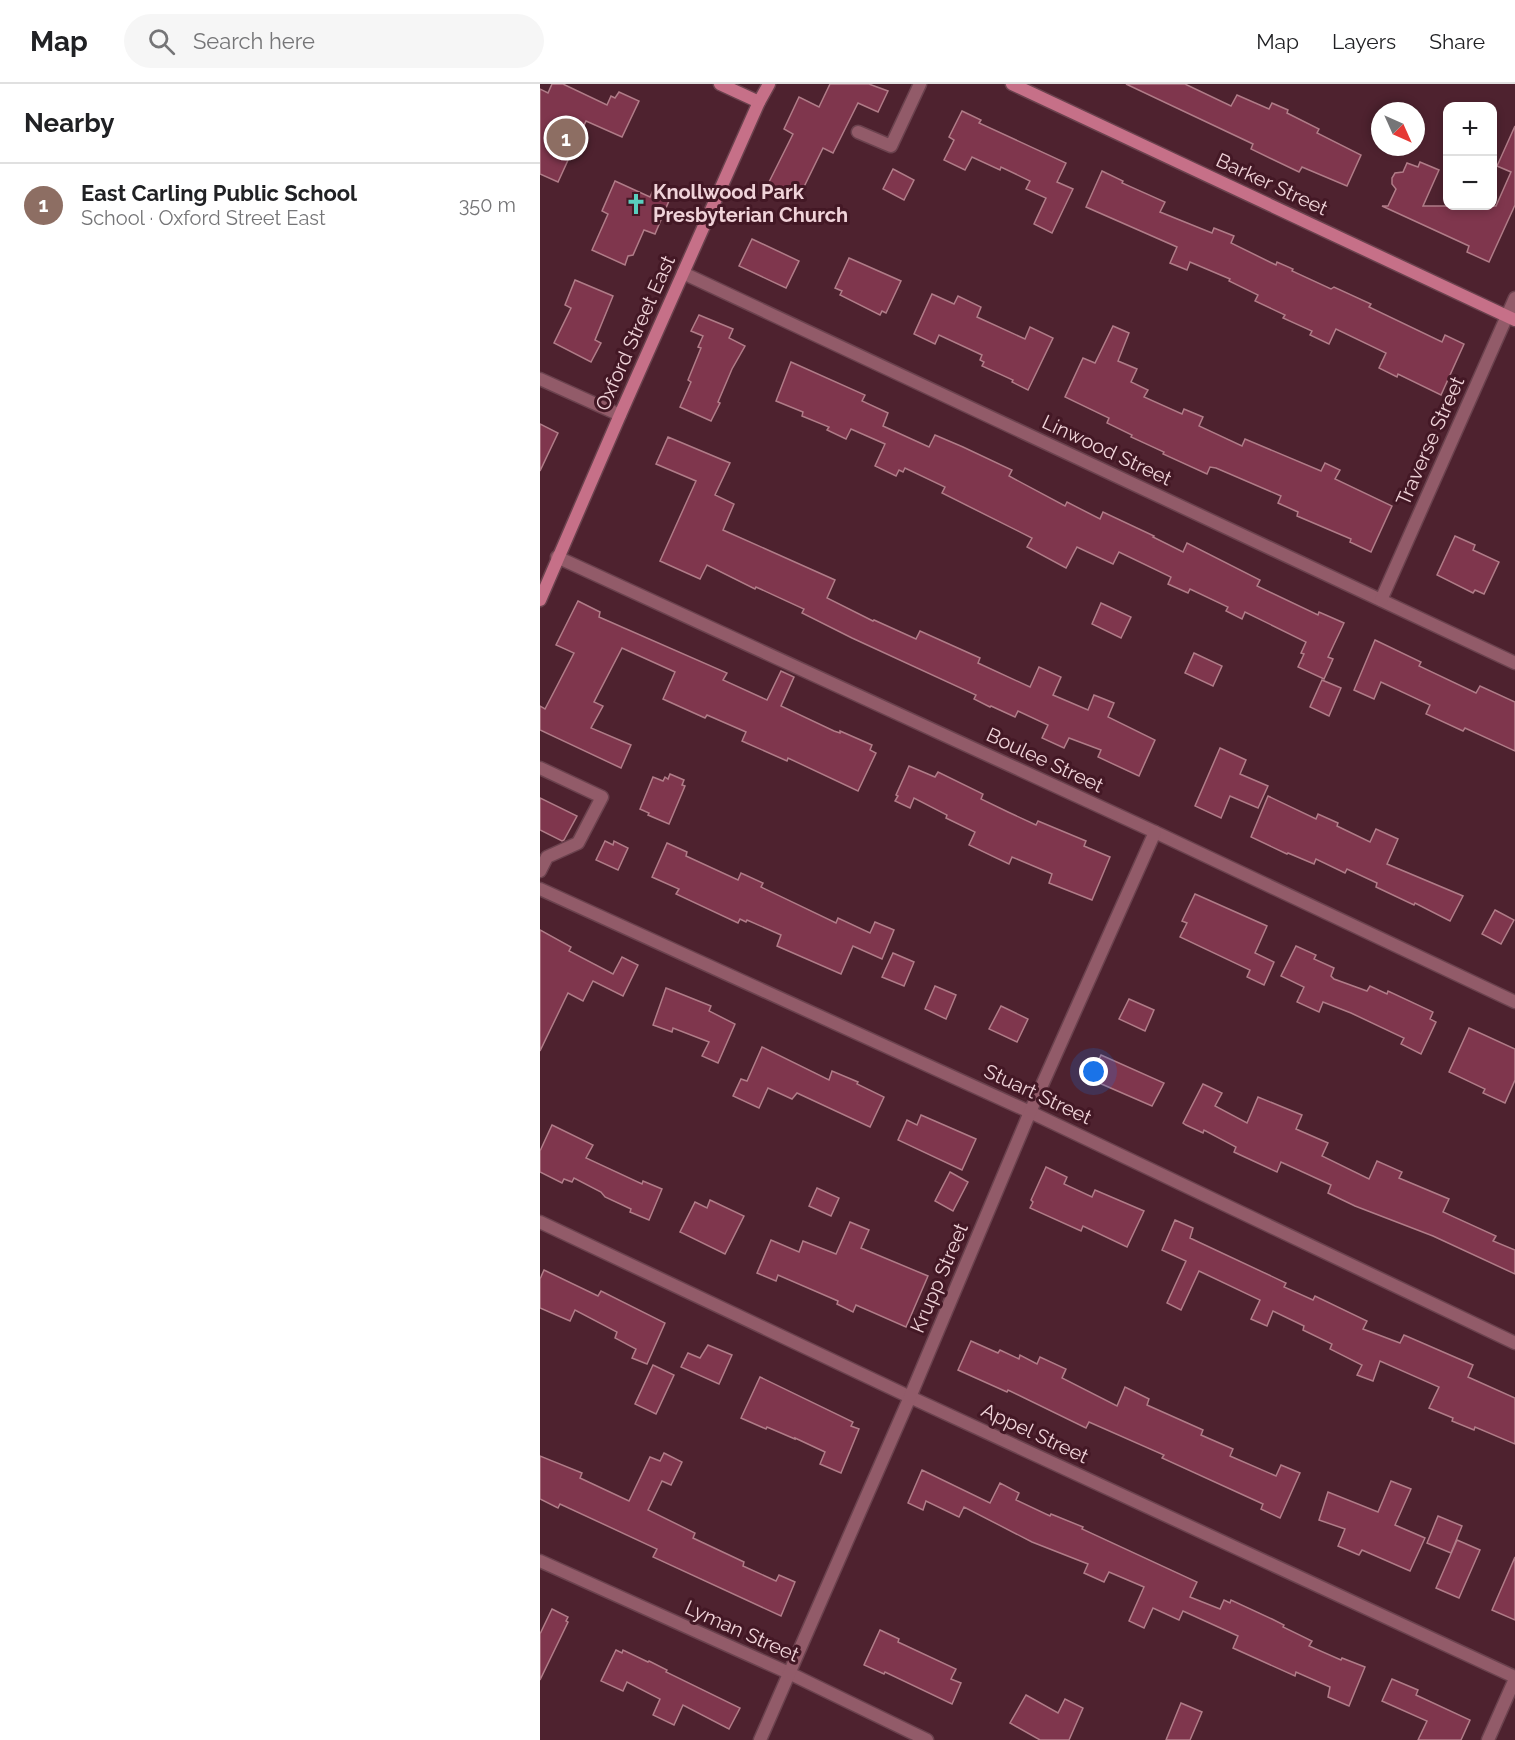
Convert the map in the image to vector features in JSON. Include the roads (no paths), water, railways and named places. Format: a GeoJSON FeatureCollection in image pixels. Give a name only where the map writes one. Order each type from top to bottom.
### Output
{"type":"FeatureCollection","features":[{"type":"Feature","properties":{"kind":"street"},"geometry":{"type":"LineString","coordinates":[[720,84],[759,102]]}},
{"type":"Feature","properties":{"kind":"street","name":"Oxford Street East"},"geometry":{"type":"LineString","coordinates":[[540,600],[683,273],[769,84]]}},
{"type":"Feature","properties":{"kind":"street"},"geometry":{"type":"LineString","coordinates":[[858,132],[891,146],[920,84]]}},
{"type":"Feature","properties":{"kind":"street","name":"Barker Street"},"geometry":{"type":"LineString","coordinates":[[1012,84],[1511,318]]}},
{"type":"Feature","properties":{"kind":"street","name":"Linwood Street"},"geometry":{"type":"LineString","coordinates":[[683,273],[1515,663]]}},
{"type":"Feature","properties":{"kind":"street","name":"Traverse Street"},"geometry":{"type":"LineString","coordinates":[[1381,600],[1511,318],[1515,298]]}},
{"type":"Feature","properties":{"kind":"street"},"geometry":{"type":"LineString","coordinates":[[540,379],[620,415]]}},
{"type":"Feature","properties":{"kind":"street","name":"Boulee Street"},"geometry":{"type":"LineString","coordinates":[[557,557],[1155,832],[1515,1002]]}},
{"type":"Feature","properties":{"kind":"street"},"geometry":{"type":"LineString","coordinates":[[540,768],[602,797],[578,843],[547,857],[540,871]]}},
{"type":"Feature","properties":{"kind":"street","name":"Krupp Street"},"geometry":{"type":"LineString","coordinates":[[760,1740],[910,1397],[1030,1112],[1155,832]]}},
{"type":"Feature","properties":{"kind":"street","name":"Stuart Street"},"geometry":{"type":"LineString","coordinates":[[540,889],[1030,1112],[1515,1343]]}},
{"type":"Feature","properties":{"kind":"street","name":"Appel Street"},"geometry":{"type":"LineString","coordinates":[[540,1222],[1515,1678]]}},
{"type":"Feature","properties":{"kind":"street","name":"Lyman Street"},"geometry":{"type":"LineString","coordinates":[[540,1561],[789,1673],[927,1740]]}},
{"type":"Feature","properties":{"kind":"street"},"geometry":{"type":"LineString","coordinates":[[1488,1740],[1515,1678]]}},
{"type":"Feature","properties":{"kind":"place","name":"East Carling Public School"},"geometry":{"type":"Point","coordinates":[566,138]}},
{"type":"Feature","properties":{"kind":"place","name":"Knollwood Park Presbyterian Church"},"geometry":{"type":"Point","coordinates":[636,204]}}]}
